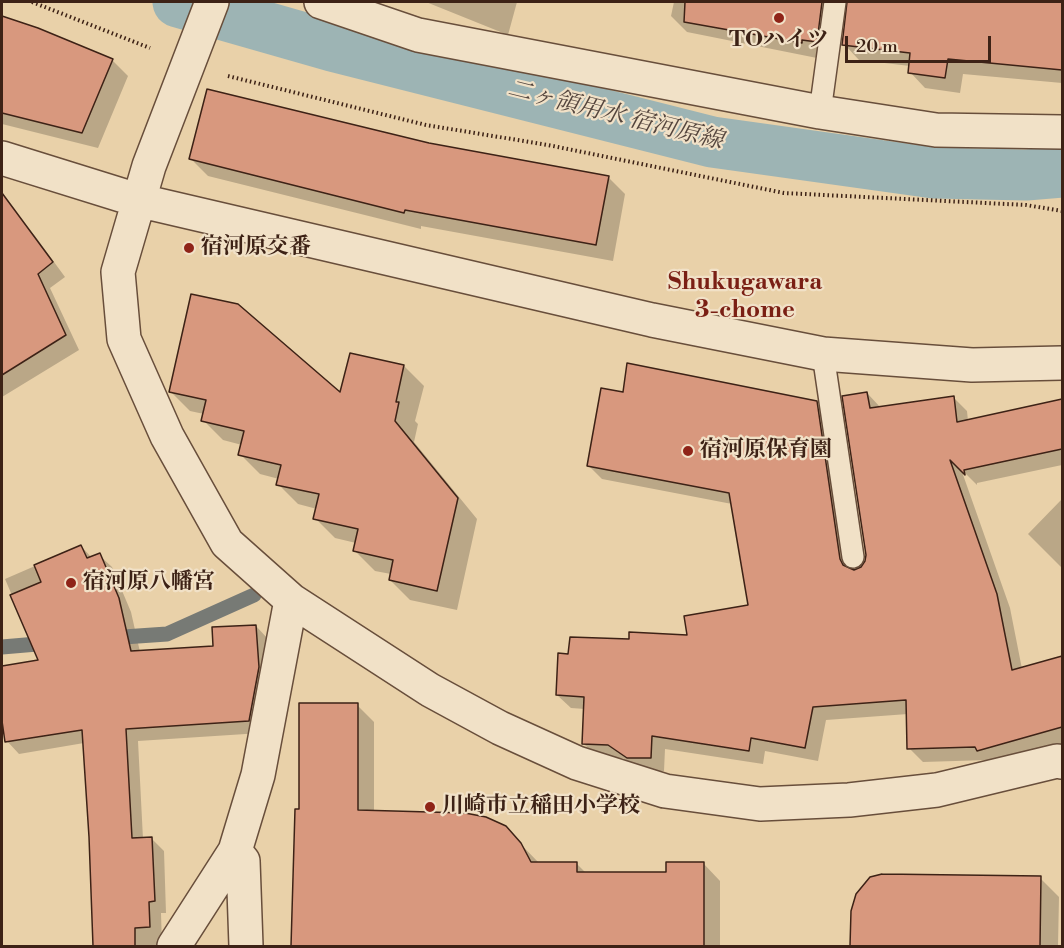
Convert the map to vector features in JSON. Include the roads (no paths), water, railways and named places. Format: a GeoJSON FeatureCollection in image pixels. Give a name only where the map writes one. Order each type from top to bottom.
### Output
{"type":"FeatureCollection","features":[{"type":"Feature","properties":{"kind":"street"},"geometry":{"type":"LineString","coordinates":[[212,2],[137,200],[118,272],[124,339],[166,436],[227,543],[291,600],[430,690],[500,728],[577,763],[665,791],[760,804],[849,800],[937,790],[1057,761],[1062,762]]}},
{"type":"Feature","properties":{"kind":"street"},"geometry":{"type":"LineString","coordinates":[[321,2],[418,35],[820,112],[936,130],[1062,132]]}},
{"type":"Feature","properties":{"kind":"street"},"geometry":{"type":"LineString","coordinates":[[2,158],[137,200],[652,320],[823,354],[972,365],[1062,363]]}},
{"type":"Feature","properties":{"kind":"street"},"geometry":{"type":"LineString","coordinates":[[174,946],[235,851],[258,775],[291,600]]}},
{"type":"Feature","properties":{"kind":"street"},"geometry":{"type":"LineString","coordinates":[[235,851],[243,861],[246,946]]}},
{"type":"Feature","properties":{"kind":"lane"},"geometry":{"type":"LineString","coordinates":[[820,112],[835,2]]}},
{"type":"Feature","properties":{"kind":"lane"},"geometry":{"type":"LineString","coordinates":[[823,354],[853,557]]}},
{"type":"Feature","properties":{"kind":"waterway","name":"二ヶ領用水 宿河原線"},"geometry":{"type":"LineString","coordinates":[[178,2],[332,46],[712,142],[934,173],[1026,175],[1062,172]]}},
{"type":"Feature","properties":{"kind":"waterway"},"geometry":{"type":"LineString","coordinates":[[109,638],[167,634],[254,595]]}},
{"type":"Feature","properties":{"kind":"waterway"},"geometry":{"type":"LineString","coordinates":[[2,647],[49,643]]}},
{"type":"Feature","properties":{"kind":"place","name":"TOハイツ"},"geometry":{"type":"Point","coordinates":[779,18]}},
{"type":"Feature","properties":{"kind":"place","name":"宿河原交番"},"geometry":{"type":"Point","coordinates":[189,248]}},
{"type":"Feature","properties":{"kind":"place","name":"宿河原保育園"},"geometry":{"type":"Point","coordinates":[688,451]}},
{"type":"Feature","properties":{"kind":"place","name":"宿河原八幡宮"},"geometry":{"type":"Point","coordinates":[71,583]}},
{"type":"Feature","properties":{"kind":"place","name":"川崎市立稲田小学校"},"geometry":{"type":"Point","coordinates":[430,807]}},
{"type":"Feature","properties":{"kind":"district","name":"Shukugawara 3-chome"},"geometry":{"type":"Point","coordinates":[745,297]}}]}
